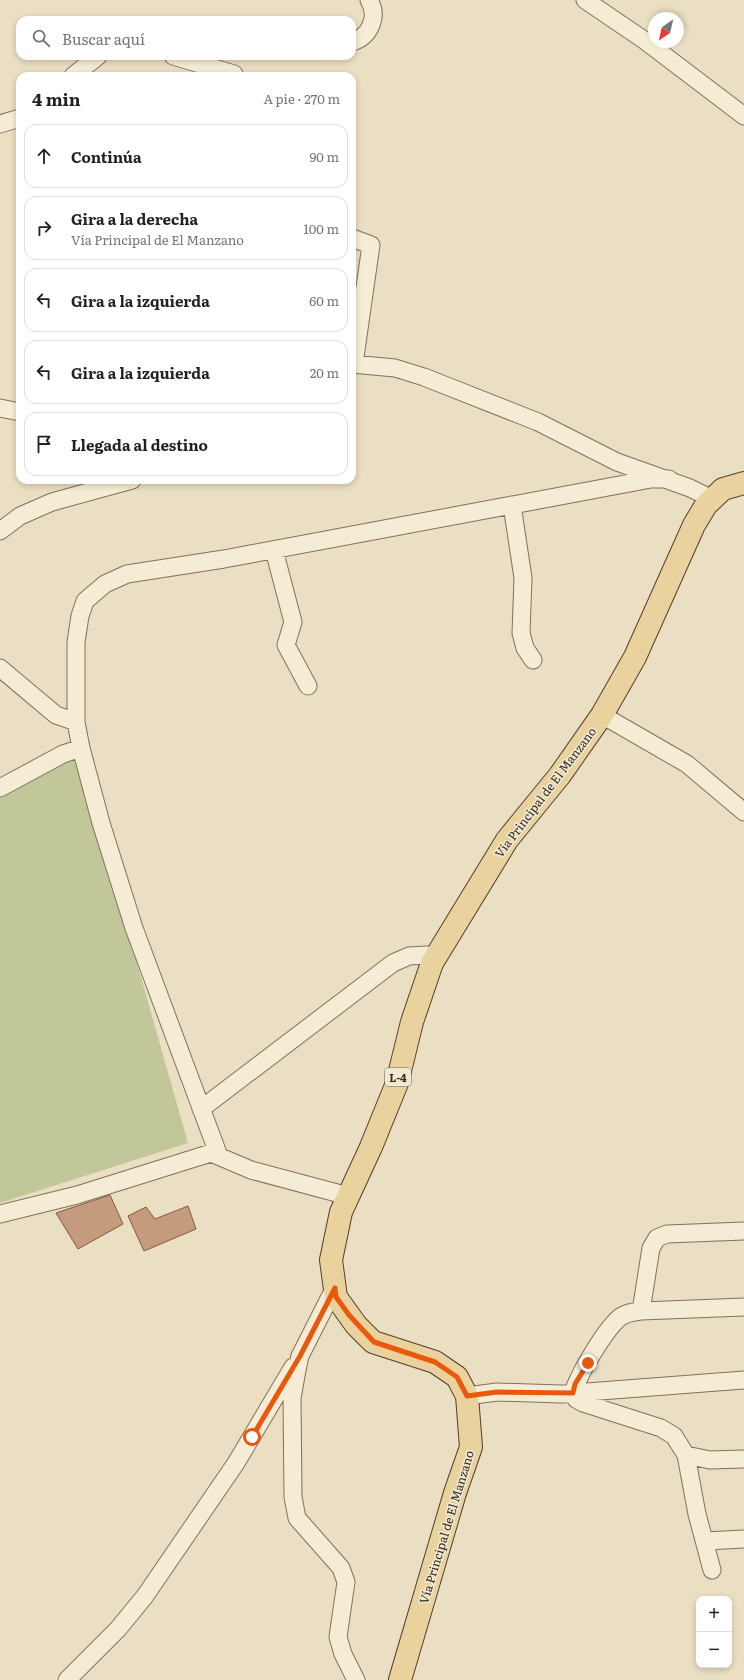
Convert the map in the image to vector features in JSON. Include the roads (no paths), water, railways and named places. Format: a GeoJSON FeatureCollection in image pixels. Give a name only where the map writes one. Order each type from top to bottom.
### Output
{"type":"FeatureCollection","features":[{"type":"Feature","properties":{"kind":"main road","name":"Vía Principal de El Manzano"},"geometry":{"type":"LineString","coordinates":[[400,1680],[453,1500],[471,1447],[467,1396],[457,1377],[435,1362],[374,1342],[356,1325],[336,1297],[331,1260],[341,1212],[371,1147],[397,1083],[412,1022],[432,963],[507,840],[560,775],[602,715],[635,657],[694,525],[706,505],[723,489],[744,483]]}},
{"type":"Feature","properties":{"kind":"street"},"geometry":{"type":"LineString","coordinates":[[356,41],[360,40],[372,25],[374,7],[369,0]]}},
{"type":"Feature","properties":{"kind":"street"},"geometry":{"type":"LineString","coordinates":[[586,0],[644,40],[744,116]]}},
{"type":"Feature","properties":{"kind":"street"},"geometry":{"type":"LineString","coordinates":[[78,72],[93,60]]}},
{"type":"Feature","properties":{"kind":"street"},"geometry":{"type":"LineString","coordinates":[[187,60],[227,72]]}},
{"type":"Feature","properties":{"kind":"street"},"geometry":{"type":"LineString","coordinates":[[0,124],[16,119]]}},
{"type":"Feature","properties":{"kind":"street"},"geometry":{"type":"LineString","coordinates":[[356,239],[371,245],[356,344]]}},
{"type":"Feature","properties":{"kind":"street"},"geometry":{"type":"LineString","coordinates":[[356,364],[395,368],[424,377],[538,422],[617,462],[669,479],[712,499]]}},
{"type":"Feature","properties":{"kind":"street"},"geometry":{"type":"LineString","coordinates":[[0,408],[16,411]]}},
{"type":"Feature","properties":{"kind":"street"},"geometry":{"type":"LineString","coordinates":[[219,1156],[134,928],[101,823],[81,748],[76,722],[76,642],[80,616],[85,601],[105,584],[127,574],[274,550],[651,479],[669,479]]}},
{"type":"Feature","properties":{"kind":"street"},"geometry":{"type":"LineString","coordinates":[[0,531],[20,516],[52,502],[117,484]]}},
{"type":"Feature","properties":{"kind":"street"},"geometry":{"type":"LineString","coordinates":[[512,505],[524,578],[522,633],[525,648],[533,660]]}},
{"type":"Feature","properties":{"kind":"street"},"geometry":{"type":"LineString","coordinates":[[274,550],[293,622],[286,645],[308,686]]}},
{"type":"Feature","properties":{"kind":"street"},"geometry":{"type":"LineString","coordinates":[[0,668],[56,715],[76,722]]}},
{"type":"Feature","properties":{"kind":"street"},"geometry":{"type":"LineString","coordinates":[[602,715],[687,764],[744,812]]}},
{"type":"Feature","properties":{"kind":"street"},"geometry":{"type":"LineString","coordinates":[[0,788],[62,754],[81,748]]}},
{"type":"Feature","properties":{"kind":"street"},"geometry":{"type":"LineString","coordinates":[[201,1109],[393,963],[409,956],[427,955],[432,963]]}},
{"type":"Feature","properties":{"kind":"street"},"geometry":{"type":"LineString","coordinates":[[0,1214],[77,1195],[211,1153],[251,1170],[337,1193],[346,1200],[341,1212]]}},
{"type":"Feature","properties":{"kind":"street"},"geometry":{"type":"LineString","coordinates":[[641,1311],[651,1248],[657,1238],[668,1234],[744,1231]]}},
{"type":"Feature","properties":{"kind":"street"},"geometry":{"type":"LineString","coordinates":[[67,1680],[118,1629],[144,1596],[236,1463],[300,1356],[335,1288]]}},
{"type":"Feature","properties":{"kind":"street"},"geometry":{"type":"LineString","coordinates":[[712,1570],[697,1514],[686,1454],[679,1441],[668,1431],[588,1405],[576,1399],[573,1393],[581,1374],[608,1331],[618,1319],[627,1313],[641,1311],[744,1307]]}},
{"type":"Feature","properties":{"kind":"street"},"geometry":{"type":"LineString","coordinates":[[300,1356],[292,1398],[293,1497],[297,1518],[341,1568],[346,1582],[338,1637],[356,1680]]}},
{"type":"Feature","properties":{"kind":"street"},"geometry":{"type":"LineString","coordinates":[[467,1396],[497,1392],[573,1393],[744,1380]]}},
{"type":"Feature","properties":{"kind":"street"},"geometry":{"type":"LineString","coordinates":[[686,1454],[710,1460],[744,1460]]}},
{"type":"Feature","properties":{"kind":"street"},"geometry":{"type":"LineString","coordinates":[[705,1541],[744,1539]]}}]}
